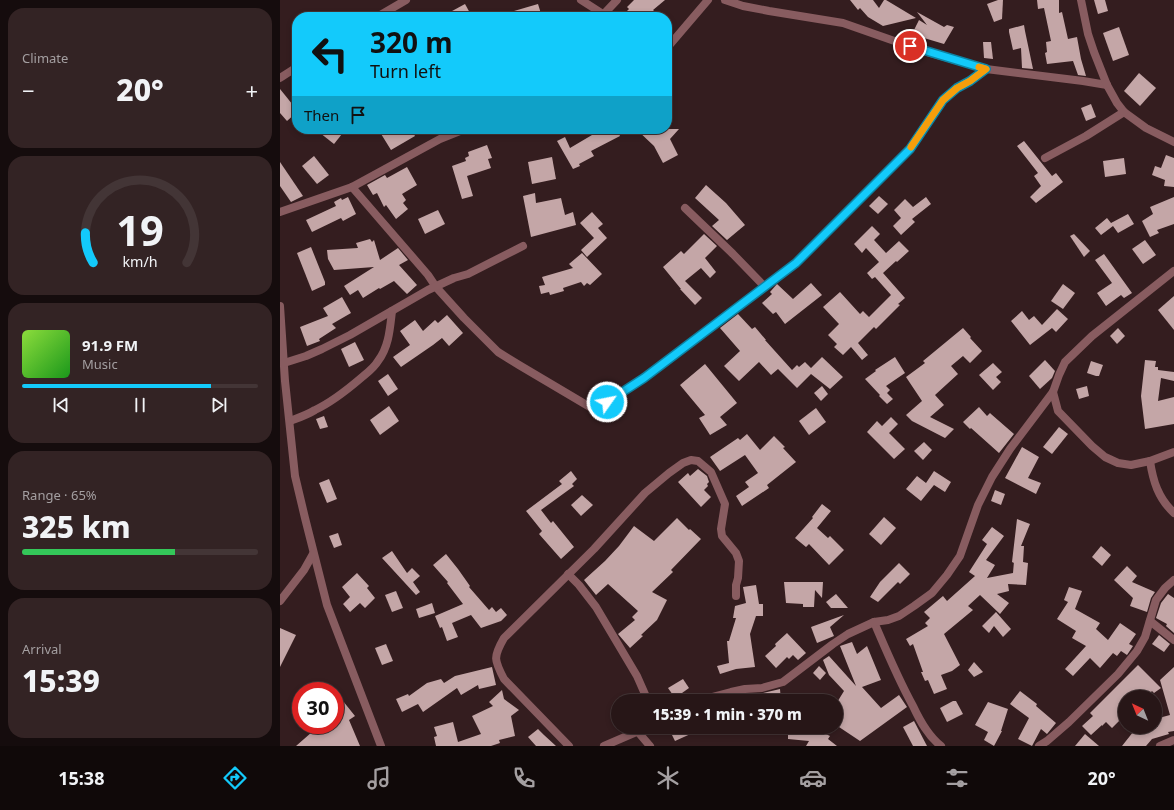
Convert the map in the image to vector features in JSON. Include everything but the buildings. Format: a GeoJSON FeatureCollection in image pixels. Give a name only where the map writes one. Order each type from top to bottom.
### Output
{"type":"FeatureCollection","features":[{"type":"Feature","properties":{"kind":"street"},"geometry":{"type":"LineString","coordinates":[[386,12],[406,0]]}},
{"type":"Feature","properties":{"kind":"street"},"geometry":{"type":"LineString","coordinates":[[581,0],[598,12]]}},
{"type":"Feature","properties":{"kind":"street"},"geometry":{"type":"LineString","coordinates":[[605,12],[617,0]]}},
{"type":"Feature","properties":{"kind":"street"},"geometry":{"type":"LineString","coordinates":[[672,42],[708,0]]}},
{"type":"Feature","properties":{"kind":"street"},"geometry":{"type":"LineString","coordinates":[[725,0],[743,6],[843,23],[923,51],[986,69],[1107,85]]}},
{"type":"Feature","properties":{"kind":"street"},"geometry":{"type":"LineString","coordinates":[[1081,0],[1088,34],[1094,52],[1107,85],[1117,102],[1124,112],[1146,128],[1174,142]]}},
{"type":"Feature","properties":{"kind":"street"},"geometry":{"type":"LineString","coordinates":[[352,187],[428,275],[436,287],[498,352],[595,410],[644,378],[796,263],[910,149],[943,100],[957,88],[970,81],[986,69]]}},
{"type":"Feature","properties":{"kind":"street"},"geometry":{"type":"LineString","coordinates":[[280,78],[292,70]]}},
{"type":"Feature","properties":{"kind":"street"},"geometry":{"type":"LineString","coordinates":[[1045,158],[1086,136],[1124,112]]}},
{"type":"Feature","properties":{"kind":"street"},"geometry":{"type":"LineString","coordinates":[[280,212],[352,187],[440,139],[452,134]]}},
{"type":"Feature","properties":{"kind":"street"},"geometry":{"type":"LineString","coordinates":[[685,208],[733,254],[764,287]]}},
{"type":"Feature","properties":{"kind":"street"},"geometry":{"type":"LineString","coordinates":[[284,363],[322,349],[436,287],[454,278],[468,274],[523,246]]}},
{"type":"Feature","properties":{"kind":"street"},"geometry":{"type":"LineString","coordinates":[[723,694],[745,689],[762,688],[783,682],[848,634],[874,622],[888,620],[899,616],[932,593],[960,556],[978,505],[992,477],[1010,449],[1053,392],[1065,362],[1092,336],[1174,271]]}},
{"type":"Feature","properties":{"kind":"street"},"geometry":{"type":"LineString","coordinates":[[280,306],[295,476],[313,554],[327,605],[381,746]]}},
{"type":"Feature","properties":{"kind":"street"},"geometry":{"type":"LineString","coordinates":[[290,421],[315,411],[331,402],[379,361],[390,334],[392,311]]}},
{"type":"Feature","properties":{"kind":"street"},"geometry":{"type":"LineString","coordinates":[[1053,392],[1058,411],[1092,446],[1105,457],[1118,463],[1131,465],[1150,461],[1174,452]]}},
{"type":"Feature","properties":{"kind":"street"},"geometry":{"type":"LineString","coordinates":[[569,746],[504,679],[498,668],[496,660],[497,650],[504,638],[594,549],[645,493],[669,473],[683,463],[691,460],[698,461],[711,472],[725,504],[721,529],[722,536],[736,552],[739,561],[736,596]]}},
{"type":"Feature","properties":{"kind":"street"},"geometry":{"type":"LineString","coordinates":[[1150,461],[1153,480],[1160,496],[1167,507],[1174,513]]}},
{"type":"Feature","properties":{"kind":"street"},"geometry":{"type":"LineString","coordinates":[[280,602],[304,570],[313,554]]}},
{"type":"Feature","properties":{"kind":"street"},"geometry":{"type":"LineString","coordinates":[[568,574],[579,585],[596,607],[637,676],[645,694]]}},
{"type":"Feature","properties":{"kind":"street"},"geometry":{"type":"LineString","coordinates":[[1039,746],[1069,722],[1118,674],[1137,651],[1145,637],[1156,600],[1165,588],[1174,580]]}},
{"type":"Feature","properties":{"kind":"street"},"geometry":{"type":"LineString","coordinates":[[874,622],[897,675],[919,718],[930,736],[941,746]]}},
{"type":"Feature","properties":{"kind":"street"},"geometry":{"type":"LineString","coordinates":[[1150,622],[1174,640]]}},
{"type":"Feature","properties":{"kind":"street"},"geometry":{"type":"LineString","coordinates":[[604,746],[633,734]]}},
{"type":"Feature","properties":{"kind":"street"},"geometry":{"type":"LineString","coordinates":[[640,734],[650,746]]}},
{"type":"Feature","properties":{"kind":"street"},"geometry":{"type":"LineString","coordinates":[[1160,746],[1174,740]]}},
{"type":"Feature","properties":{"kind":"slow traffic"},"geometry":{"type":"LineString","coordinates":[[911,147],[943,100],[957,88],[970,81],[986,69],[979,67]]}},
{"type":"Feature","properties":{"kind":"route"},"geometry":{"type":"LineString","coordinates":[[607,402],[677,354],[796,263],[910,149],[943,100],[957,88],[970,81],[986,69],[910,46]]}}]}
